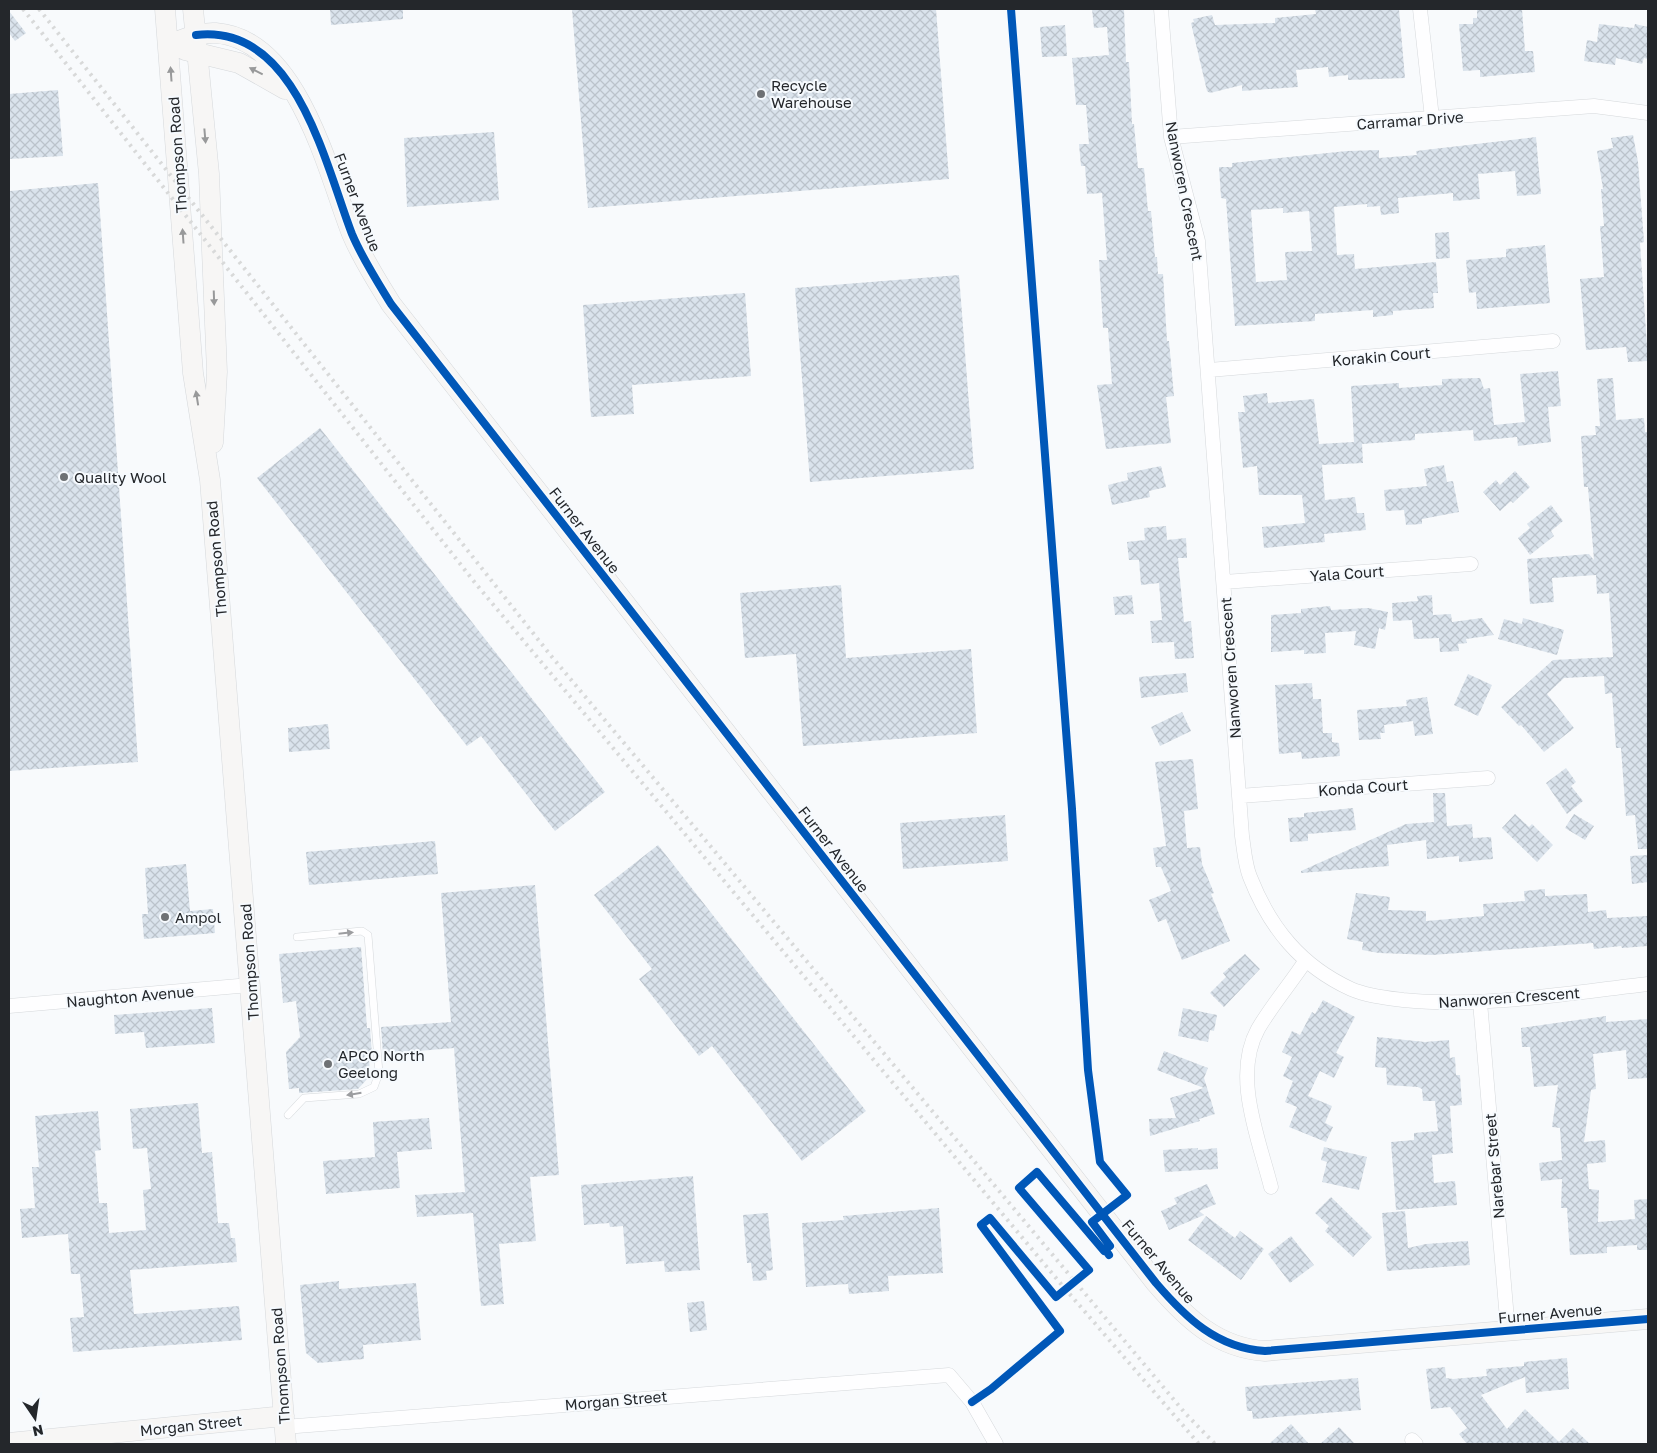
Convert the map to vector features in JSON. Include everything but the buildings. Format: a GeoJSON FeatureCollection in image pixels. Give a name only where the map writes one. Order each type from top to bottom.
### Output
{"type":"FeatureCollection","features":[{"type":"Feature","properties":{"kind":"main road","name":"Thompson Road"},"geometry":{"type":"LineString","coordinates":[[166,9],[193,373],[210,480],[285,1429]]}},
{"type":"Feature","properties":{"kind":"main road","name":"Thompson Road"},"geometry":{"type":"LineString","coordinates":[[193,9],[209,174],[217,372],[210,480]]}},
{"type":"Feature","properties":{"kind":"main road"},"geometry":{"type":"LineString","coordinates":[[169,45],[197,44]]}},
{"type":"Feature","properties":{"kind":"main road","name":"Furner Avenue"},"geometry":{"type":"LineString","coordinates":[[197,44],[223,58],[246,66],[297,97],[321,145],[353,236],[372,274],[391,304],[1150,1275],[1182,1312],[1224,1342],[1265,1351],[1648,1319]]}},
{"type":"Feature","properties":{"kind":"main road","name":"Morgan Street"},"geometry":{"type":"LineString","coordinates":[[9,1443],[285,1429]]}},
{"type":"Feature","properties":{"kind":"street","name":"Nanworen Crescent"},"geometry":{"type":"LineString","coordinates":[[1161,9],[1171,137],[1198,241],[1242,836],[1250,876],[1266,910],[1287,943],[1319,971],[1353,990],[1388,998],[1432,1003],[1480,1002],[1648,984]]}},
{"type":"Feature","properties":{"kind":"street"},"geometry":{"type":"LineString","coordinates":[[1420,9],[1432,118]]}},
{"type":"Feature","properties":{"kind":"street","name":"Carramar Drive"},"geometry":{"type":"LineString","coordinates":[[1171,137],[1594,106],[1648,113]]}},
{"type":"Feature","properties":{"kind":"street","name":"Korakin Court"},"geometry":{"type":"LineString","coordinates":[[1209,370],[1553,341]]}},
{"type":"Feature","properties":{"kind":"street","name":"Yala Court"},"geometry":{"type":"LineString","coordinates":[[1224,582],[1471,564]]}},
{"type":"Feature","properties":{"kind":"street","name":"Konda Court"},"geometry":{"type":"LineString","coordinates":[[1239,796],[1488,778]]}},
{"type":"Feature","properties":{"kind":"street"},"geometry":{"type":"LineString","coordinates":[[1271,1187],[1248,1093],[1248,1063],[1258,1030],[1306,960]]}},
{"type":"Feature","properties":{"kind":"street","name":"Naughton Avenue"},"geometry":{"type":"LineString","coordinates":[[9,1006],[250,985]]}},
{"type":"Feature","properties":{"kind":"street","name":"Narebar Street"},"geometry":{"type":"LineString","coordinates":[[1480,1002],[1508,1331]]}},
{"type":"Feature","properties":{"kind":"street","name":"Morgan Street"},"geometry":{"type":"LineString","coordinates":[[285,1429],[948,1375],[972,1402],[996,1444]]}},
{"type":"Feature","properties":{"kind":"lane"},"geometry":{"type":"LineString","coordinates":[[288,1115],[304,1098],[359,1094],[374,1087],[379,1073],[368,935],[362,931],[297,937]]}},
{"type":"Feature","properties":{"kind":"railway"},"geometry":{"type":"LineString","coordinates":[[23,9],[476,584],[1061,1284],[1199,1444]]}},
{"type":"Feature","properties":{"kind":"railway"},"geometry":{"type":"LineString","coordinates":[[39,9],[552,657],[1185,1413],[1215,1444]]}},
{"type":"Feature","properties":{"kind":"cycle path"},"geometry":{"type":"LineString","coordinates":[[1011,9],[1072,809],[1088,1070],[1100,1162],[1127,1195],[1092,1222],[1110,1246],[1105,1249],[1109,1255]]}},
{"type":"Feature","properties":{"kind":"cycle path"},"geometry":{"type":"LineString","coordinates":[[196,35],[230,37],[259,51],[282,74],[301,104],[317,137],[356,243],[391,304],[1156,1283],[1191,1319],[1217,1337],[1232,1344],[1248,1349],[1265,1351],[1648,1319]]}},
{"type":"Feature","properties":{"kind":"cycle path"},"geometry":{"type":"LineString","coordinates":[[972,1402],[991,1389],[1060,1331],[981,1225],[990,1218],[1056,1297],[1089,1270],[1019,1188],[1037,1172],[1104,1251],[1105,1249]]}},
{"type":"Feature","properties":{"kind":"place","name":"Recycle Warehouse"},"geometry":{"type":"Point","coordinates":[761,94]}},
{"type":"Feature","properties":{"kind":"place","name":"Quality Wool"},"geometry":{"type":"Point","coordinates":[64,477]}},
{"type":"Feature","properties":{"kind":"place","name":"Ampol"},"geometry":{"type":"Point","coordinates":[165,917]}},
{"type":"Feature","properties":{"kind":"place","name":"APCO North Geelong"},"geometry":{"type":"Point","coordinates":[328,1064]}}]}
